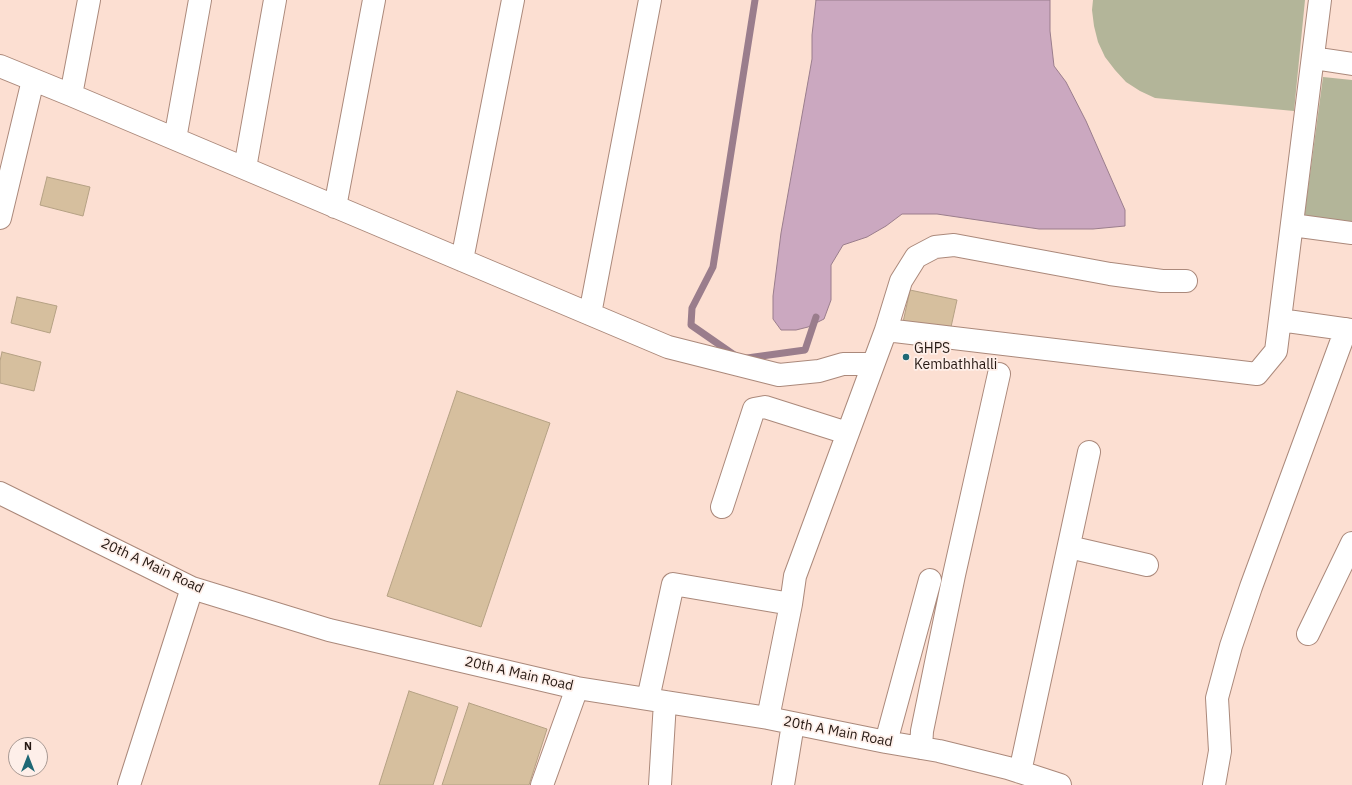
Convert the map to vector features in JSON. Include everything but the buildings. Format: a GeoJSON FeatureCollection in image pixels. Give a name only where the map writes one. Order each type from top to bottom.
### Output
{"type":"FeatureCollection","features":[{"type":"Feature","properties":{"kind":"street"},"geometry":{"type":"LineString","coordinates":[[71,95],[89,0]]}},
{"type":"Feature","properties":{"kind":"street"},"geometry":{"type":"LineString","coordinates":[[175,139],[200,0]]}},
{"type":"Feature","properties":{"kind":"street"},"geometry":{"type":"LineString","coordinates":[[245,168],[275,0]]}},
{"type":"Feature","properties":{"kind":"street"},"geometry":{"type":"LineString","coordinates":[[335,207],[374,0]]}},
{"type":"Feature","properties":{"kind":"street"},"geometry":{"type":"LineString","coordinates":[[462,260],[513,0]]}},
{"type":"Feature","properties":{"kind":"street"},"geometry":{"type":"LineString","coordinates":[[590,314],[650,0]]}},
{"type":"Feature","properties":{"kind":"street"},"geometry":{"type":"LineString","coordinates":[[886,330],[1257,374],[1276,351],[1320,0]]}},
{"type":"Feature","properties":{"kind":"street"},"geometry":{"type":"LineString","coordinates":[[1313,58],[1352,64]]}},
{"type":"Feature","properties":{"kind":"street"},"geometry":{"type":"LineString","coordinates":[[0,66],[668,347],[779,375],[819,371],[843,364],[872,364]]}},
{"type":"Feature","properties":{"kind":"street"},"geometry":{"type":"LineString","coordinates":[[0,218],[33,80]]}},
{"type":"Feature","properties":{"kind":"street"},"geometry":{"type":"LineString","coordinates":[[1292,225],[1352,233]]}},
{"type":"Feature","properties":{"kind":"street"},"geometry":{"type":"LineString","coordinates":[[768,718],[791,604],[795,576],[872,364],[886,330],[901,281],[916,257],[935,246],[954,245],[1110,274],[1162,281],[1186,281]]}},
{"type":"Feature","properties":{"kind":"street"},"geometry":{"type":"LineString","coordinates":[[1214,785],[1220,751],[1217,698],[1231,646],[1251,587],[1349,329],[1280,320]]}},
{"type":"Feature","properties":{"kind":"street"},"geometry":{"type":"LineString","coordinates":[[921,748],[922,731],[954,575],[999,374]]}},
{"type":"Feature","properties":{"kind":"street"},"geometry":{"type":"LineString","coordinates":[[722,507],[754,409],[765,407],[847,433]]}},
{"type":"Feature","properties":{"kind":"street"},"geometry":{"type":"LineString","coordinates":[[1020,772],[1089,452]]}},
{"type":"Feature","properties":{"kind":"street","name":"20th A Main Road"},"geometry":{"type":"LineString","coordinates":[[0,493],[192,588],[330,630],[577,688],[768,718],[971,758],[1060,785]]}},
{"type":"Feature","properties":{"kind":"street"},"geometry":{"type":"LineString","coordinates":[[1308,634],[1352,543]]}},
{"type":"Feature","properties":{"kind":"street"},"geometry":{"type":"LineString","coordinates":[[1069,547],[1147,565]]}},
{"type":"Feature","properties":{"kind":"street"},"geometry":{"type":"LineString","coordinates":[[886,742],[930,580]]}},
{"type":"Feature","properties":{"kind":"street"},"geometry":{"type":"LineString","coordinates":[[660,785],[657,700],[673,584],[791,604]]}},
{"type":"Feature","properties":{"kind":"street"},"geometry":{"type":"LineString","coordinates":[[129,785],[192,588]]}},
{"type":"Feature","properties":{"kind":"street"},"geometry":{"type":"LineString","coordinates":[[542,785],[577,688]]}},
{"type":"Feature","properties":{"kind":"street"},"geometry":{"type":"LineString","coordinates":[[783,785],[793,724]]}},
{"type":"Feature","properties":{"kind":"green space"},"geometry":{"type":"Polygon","coordinates":[[[1093,0],[1305,0],[1294,111],[1155,98],[1140,91],[1126,82],[1105,57],[1098,42],[1094,26],[1092,10],[1093,0]]]}},
{"type":"Feature","properties":{"kind":"green space"},"geometry":{"type":"Polygon","coordinates":[[[1323,77],[1352,80],[1352,226],[1304,219],[1323,77]]]}},
{"type":"Feature","properties":{"kind":"shaded area"},"geometry":{"type":"Polygon","coordinates":[[[816,0],[1050,0],[1050,31],[1054,66],[1066,82],[1086,121],[1125,210],[1125,226],[1093,229],[1039,229],[937,214],[902,214],[886,226],[867,237],[843,245],[831,265],[831,300],[824,319],[808,327],[796,330],[781,330],[773,319],[773,296],[781,233],[812,59],[812,35],[816,0]]]}},
{"type":"Feature","properties":{"kind":"waterway"},"geometry":{"type":"LineString","coordinates":[[755,0],[713,267],[692,308],[691,325],[740,359],[805,350],[816,317]]}},
{"type":"Feature","properties":{"kind":"place","name":"GHPS Kembathhalli"},"geometry":{"type":"Point","coordinates":[906,357]}}]}
